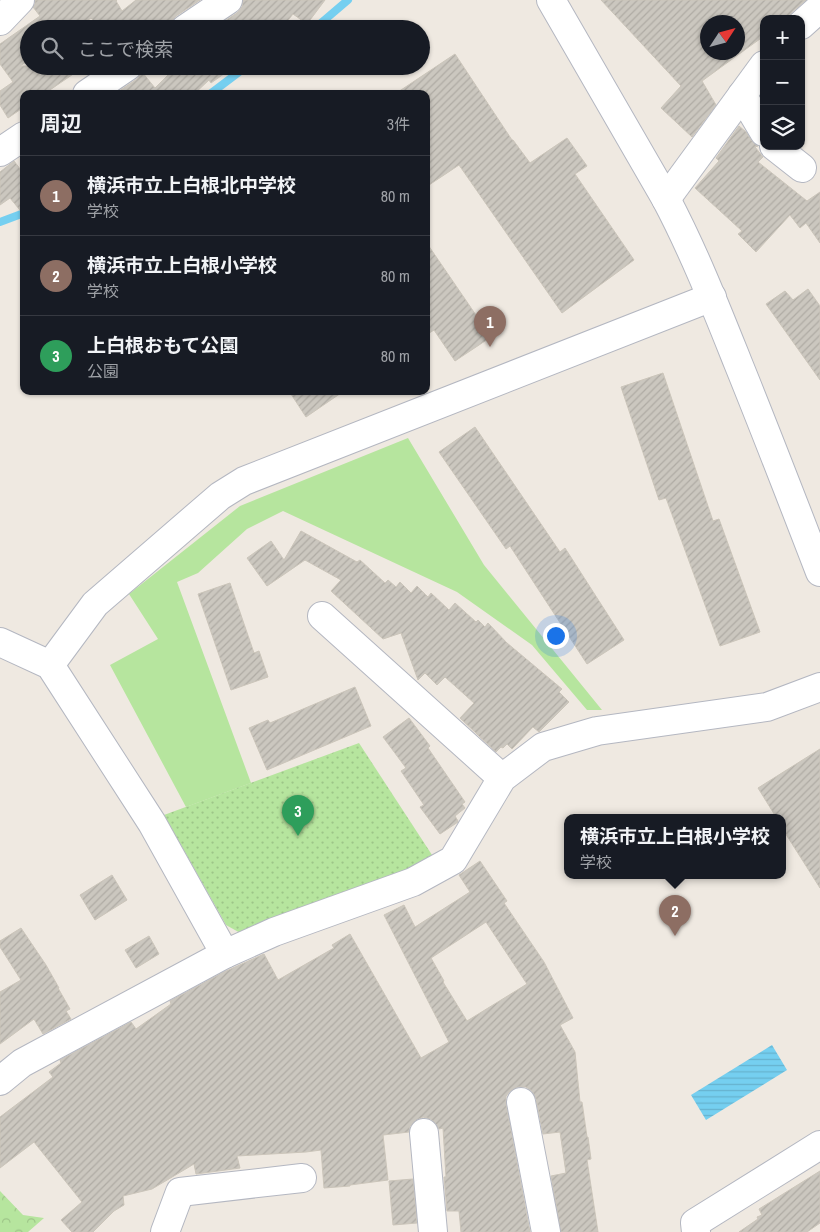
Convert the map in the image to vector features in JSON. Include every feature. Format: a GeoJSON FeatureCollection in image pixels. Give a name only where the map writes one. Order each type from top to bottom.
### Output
{"type":"FeatureCollection","features":[{"type":"Feature","properties":{"kind":"street"},"geometry":{"type":"LineString","coordinates":[[0,21],[20,0]]}},
{"type":"Feature","properties":{"kind":"street"},"geometry":{"type":"LineString","coordinates":[[198,20],[228,0]]}},
{"type":"Feature","properties":{"kind":"street"},"geometry":{"type":"LineString","coordinates":[[551,0],[679,224],[712,297],[820,572]]}},
{"type":"Feature","properties":{"kind":"street"},"geometry":{"type":"LineString","coordinates":[[817,0],[820,4]]}},
{"type":"Feature","properties":{"kind":"street"},"geometry":{"type":"LineString","coordinates":[[805,21],[820,8]]}},
{"type":"Feature","properties":{"kind":"street"},"geometry":{"type":"LineString","coordinates":[[666,199],[760,70]]}},
{"type":"Feature","properties":{"kind":"street"},"geometry":{"type":"LineString","coordinates":[[93,90],[115,75]]}},
{"type":"Feature","properties":{"kind":"street"},"geometry":{"type":"LineString","coordinates":[[742,94],[760,125]]}},
{"type":"Feature","properties":{"kind":"street"},"geometry":{"type":"LineString","coordinates":[[779,150],[802,168]]}},
{"type":"Feature","properties":{"kind":"street"},"geometry":{"type":"LineString","coordinates":[[50,666],[95,604],[220,496],[244,481],[712,297]]}},
{"type":"Feature","properties":{"kind":"street"},"geometry":{"type":"LineString","coordinates":[[322,616],[502,778]]}},
{"type":"Feature","properties":{"kind":"street"},"geometry":{"type":"LineString","coordinates":[[0,642],[50,666],[152,823],[225,954]]}},
{"type":"Feature","properties":{"kind":"street"},"geometry":{"type":"LineString","coordinates":[[0,1081],[22,1063],[225,954],[274,932],[413,882],[453,860],[502,778],[543,747],[597,731],[767,707],[820,687]]}},
{"type":"Feature","properties":{"kind":"street"},"geometry":{"type":"LineString","coordinates":[[521,1102],[546,1232]]}},
{"type":"Feature","properties":{"kind":"street"},"geometry":{"type":"LineString","coordinates":[[424,1133],[433,1232]]}},
{"type":"Feature","properties":{"kind":"street"},"geometry":{"type":"LineString","coordinates":[[696,1232],[694,1223],[820,1145]]}},
{"type":"Feature","properties":{"kind":"street"},"geometry":{"type":"LineString","coordinates":[[166,1232],[180,1192],[302,1178]]}},
{"type":"Feature","properties":{"kind":"green space"},"geometry":{"type":"Polygon","coordinates":[[[408,438],[484,565],[602,710],[587,710],[532,645],[457,592],[283,511],[247,529],[198,573],[177,582],[251,783],[186,807],[110,665],[158,639],[129,594],[240,506],[408,438]]]}},
{"type":"Feature","properties":{"kind":"green space"},"geometry":{"type":"Polygon","coordinates":[[[359,743],[434,858],[409,874],[242,934],[226,925],[164,815],[359,743]]]}},
{"type":"Feature","properties":{"kind":"green space"},"geometry":{"type":"Polygon","coordinates":[[[0,1191],[23,1215],[44,1218],[28,1232],[0,1232],[0,1191]]]}},
{"type":"Feature","properties":{"kind":"water"},"geometry":{"type":"Polygon","coordinates":[[[772,1045],[787,1070],[706,1120],[691,1095],[772,1045]]]}},
{"type":"Feature","properties":{"kind":"building"},"geometry":{"type":"Polygon","coordinates":[[[35,0],[117,0],[122,11],[136,0],[200,0],[173,20],[93,20],[91,18],[88,20],[34,20],[40,16],[33,7],[35,0]]]}},
{"type":"Feature","properties":{"kind":"building"},"geometry":{"type":"Polygon","coordinates":[[[243,0],[325,0],[310,20],[301,20],[293,14],[288,20],[226,20],[242,7],[243,0]]]}},
{"type":"Feature","properties":{"kind":"building"},"geometry":{"type":"Polygon","coordinates":[[[601,0],[806,0],[790,15],[760,15],[760,39],[745,50],[745,15],[700,15],[700,60],[731,60],[702,81],[716,105],[692,137],[661,108],[681,86],[601,0]]]}},
{"type":"Feature","properties":{"kind":"building"},"geometry":{"type":"Polygon","coordinates":[[[20,30],[20,75],[72,75],[50,90],[20,90],[20,110],[8,118],[0,105],[0,91],[13,82],[0,64],[0,44],[20,30]]]}},
{"type":"Feature","properties":{"kind":"building"},"geometry":{"type":"Polygon","coordinates":[[[455,54],[512,140],[530,163],[567,138],[587,166],[575,174],[634,260],[562,313],[459,165],[430,184],[430,90],[401,90],[424,75],[430,75],[430,71],[455,54]]]}},
{"type":"Feature","properties":{"kind":"building"},"geometry":{"type":"Polygon","coordinates":[[[140,75],[144,75],[155,88],[168,75],[222,75],[211,83],[209,80],[198,90],[121,90],[140,75]]]}},
{"type":"Feature","properties":{"kind":"building"},"geometry":{"type":"Polygon","coordinates":[[[739,126],[758,146],[755,147],[763,157],[758,162],[807,201],[820,192],[820,243],[806,223],[800,228],[790,215],[756,252],[738,234],[742,231],[695,188],[719,161],[716,158],[739,126]]]}},
{"type":"Feature","properties":{"kind":"building"},"geometry":{"type":"Polygon","coordinates":[[[14,161],[20,169],[20,210],[10,198],[0,205],[0,172],[14,161]]]}},
{"type":"Feature","properties":{"kind":"building"},"geometry":{"type":"Polygon","coordinates":[[[430,248],[491,337],[455,361],[434,330],[430,332],[430,248]]]}},
{"type":"Feature","properties":{"kind":"building"},"geometry":{"type":"Polygon","coordinates":[[[808,289],[820,306],[820,380],[766,304],[785,291],[793,300],[808,289]]]}},
{"type":"Feature","properties":{"kind":"building"},"geometry":{"type":"Polygon","coordinates":[[[663,373],[713,521],[719,519],[760,632],[720,646],[666,498],[659,500],[621,387],[663,373]]]}},
{"type":"Feature","properties":{"kind":"building"},"geometry":{"type":"Polygon","coordinates":[[[292,395],[338,395],[306,417],[292,395]]]}},
{"type":"Feature","properties":{"kind":"building"},"geometry":{"type":"Polygon","coordinates":[[[475,427],[560,552],[565,548],[624,640],[587,664],[510,546],[506,549],[439,452],[475,427]]]}},
{"type":"Feature","properties":{"kind":"building"},"geometry":{"type":"Polygon","coordinates":[[[301,531],[357,562],[360,560],[385,583],[388,580],[396,587],[400,582],[411,593],[417,586],[428,597],[431,593],[449,610],[455,603],[476,622],[478,620],[485,627],[488,623],[507,643],[562,689],[559,692],[569,702],[539,732],[533,727],[512,749],[507,744],[496,752],[460,718],[474,703],[445,677],[437,685],[425,673],[418,680],[401,633],[383,639],[331,591],[341,580],[305,560],[267,586],[247,558],[271,541],[284,560],[301,531]]]}},
{"type":"Feature","properties":{"kind":"building"},"geometry":{"type":"Polygon","coordinates":[[[230,583],[254,653],[259,651],[268,677],[231,690],[198,594],[230,583]]]}},
{"type":"Feature","properties":{"kind":"building"},"geometry":{"type":"Polygon","coordinates":[[[355,687],[371,726],[267,770],[249,728],[268,720],[270,723],[355,687]]]}},
{"type":"Feature","properties":{"kind":"building"},"geometry":{"type":"Polygon","coordinates":[[[409,718],[430,746],[428,748],[465,802],[462,804],[465,808],[455,816],[458,822],[440,834],[420,807],[424,805],[401,771],[406,768],[383,737],[409,718]]]}},
{"type":"Feature","properties":{"kind":"building"},"geometry":{"type":"Polygon","coordinates":[[[820,749],[820,888],[786,834],[786,814],[774,814],[758,788],[820,749]]]}},
{"type":"Feature","properties":{"kind":"building"},"geometry":{"type":"Polygon","coordinates":[[[480,861],[507,901],[504,903],[544,962],[573,1018],[560,1025],[575,1052],[580,1102],[582,1102],[591,1159],[587,1160],[598,1232],[561,1232],[551,1176],[566,1173],[560,1132],[543,1134],[536,1099],[532,1091],[526,1087],[518,1087],[510,1091],[506,1096],[506,1104],[530,1232],[461,1232],[459,1211],[447,1211],[443,1128],[439,1129],[431,1119],[423,1117],[410,1126],[409,1132],[383,1135],[388,1180],[324,1188],[321,1150],[237,1156],[240,1168],[196,1174],[194,1164],[152,1189],[123,1196],[124,1205],[114,1211],[93,1232],[72,1232],[61,1220],[82,1202],[34,1142],[0,1168],[0,1117],[53,1077],[49,1072],[61,1063],[60,1060],[131,1022],[136,1029],[171,1004],[170,1001],[224,972],[264,954],[278,980],[334,948],[332,945],[350,934],[421,1058],[449,1042],[384,915],[404,905],[415,927],[470,892],[459,875],[480,861]],[[486,922],[431,958],[467,1021],[527,984],[486,922]]]}},
{"type":"Feature","properties":{"kind":"building"},"geometry":{"type":"Polygon","coordinates":[[[112,875],[127,900],[95,920],[80,895],[112,875]]]}},
{"type":"Feature","properties":{"kind":"building"},"geometry":{"type":"Polygon","coordinates":[[[21,928],[59,988],[70,1009],[66,1011],[71,1019],[43,1034],[34,1019],[0,1044],[0,992],[21,980],[0,947],[0,941],[21,928]]]}},
{"type":"Feature","properties":{"kind":"building"},"geometry":{"type":"Polygon","coordinates":[[[149,936],[159,954],[136,968],[125,950],[149,936]]]}},
{"type":"Feature","properties":{"kind":"building"},"geometry":{"type":"Polygon","coordinates":[[[820,1171],[820,1223],[807,1232],[739,1232],[762,1215],[759,1209],[820,1171]]]}},
{"type":"Feature","properties":{"kind":"building"},"geometry":{"type":"Polygon","coordinates":[[[413,1179],[417,1223],[393,1225],[389,1181],[413,1179]]]}},
{"type":"Feature","properties":{"kind":"waterway"},"geometry":{"type":"LineString","coordinates":[[325,20],[348,0]]}},
{"type":"Feature","properties":{"kind":"waterway"},"geometry":{"type":"LineString","coordinates":[[215,90],[235,75]]}},
{"type":"Feature","properties":{"kind":"waterway"},"geometry":{"type":"LineString","coordinates":[[0,222],[20,214]]}},
{"type":"Feature","properties":{"kind":"place","name":"横浜市立上白根北中学校"},"geometry":{"type":"Point","coordinates":[490,347]}},
{"type":"Feature","properties":{"kind":"place","name":"上白根おもて公園"},"geometry":{"type":"Point","coordinates":[298,836]}},
{"type":"Feature","properties":{"kind":"place","name":"横浜市立上白根小学校"},"geometry":{"type":"Point","coordinates":[675,936]}}]}
